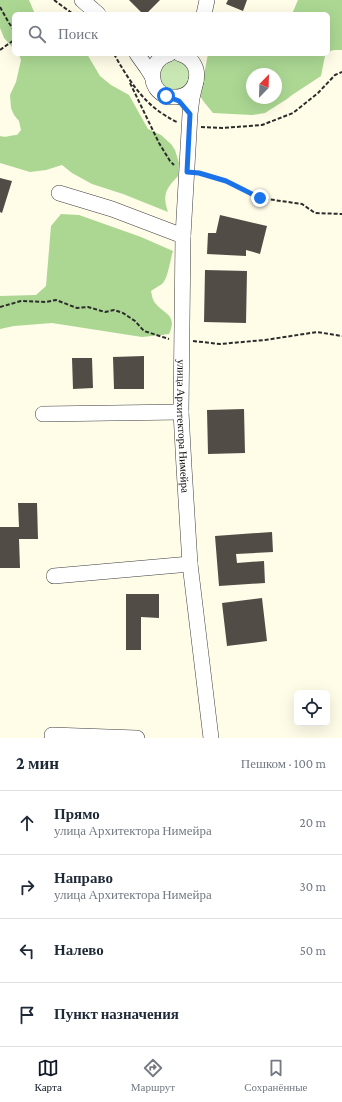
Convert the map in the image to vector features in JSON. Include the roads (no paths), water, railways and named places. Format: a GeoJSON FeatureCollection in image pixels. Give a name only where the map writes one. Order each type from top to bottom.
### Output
{"type":"FeatureCollection","features":[{"type":"Feature","properties":{"kind":"street"},"geometry":{"type":"LineString","coordinates":[[82,0],[96,12]]}},
{"type":"Feature","properties":{"kind":"street"},"geometry":{"type":"LineString","coordinates":[[204,12],[207,0]]}},
{"type":"Feature","properties":{"kind":"street"},"geometry":{"type":"LineString","coordinates":[[139,56],[148,68],[156,88],[166,96],[172,97],[178,97],[190,92],[194,87],[196,78],[196,68],[193,63],[189,58],[180,56]]}},
{"type":"Feature","properties":{"kind":"street"},"geometry":{"type":"LineString","coordinates":[[152,76],[155,64],[159,59],[166,56]]}},
{"type":"Feature","properties":{"kind":"street","name":"улица Архитектора Нимейра"},"geometry":{"type":"LineString","coordinates":[[198,56],[190,120],[183,236],[181,412],[190,564],[211,738]]}},
{"type":"Feature","properties":{"kind":"street"},"geometry":{"type":"LineString","coordinates":[[172,97],[179,101],[190,120]]}},
{"type":"Feature","properties":{"kind":"street"},"geometry":{"type":"LineString","coordinates":[[59,193],[112,209],[183,236]]}},
{"type":"Feature","properties":{"kind":"street"},"geometry":{"type":"LineString","coordinates":[[43,414],[181,412]]}},
{"type":"Feature","properties":{"kind":"street"},"geometry":{"type":"LineString","coordinates":[[54,576],[190,564]]}},
{"type":"Feature","properties":{"kind":"street"},"geometry":{"type":"LineString","coordinates":[[52,735],[137,738]]}}]}
